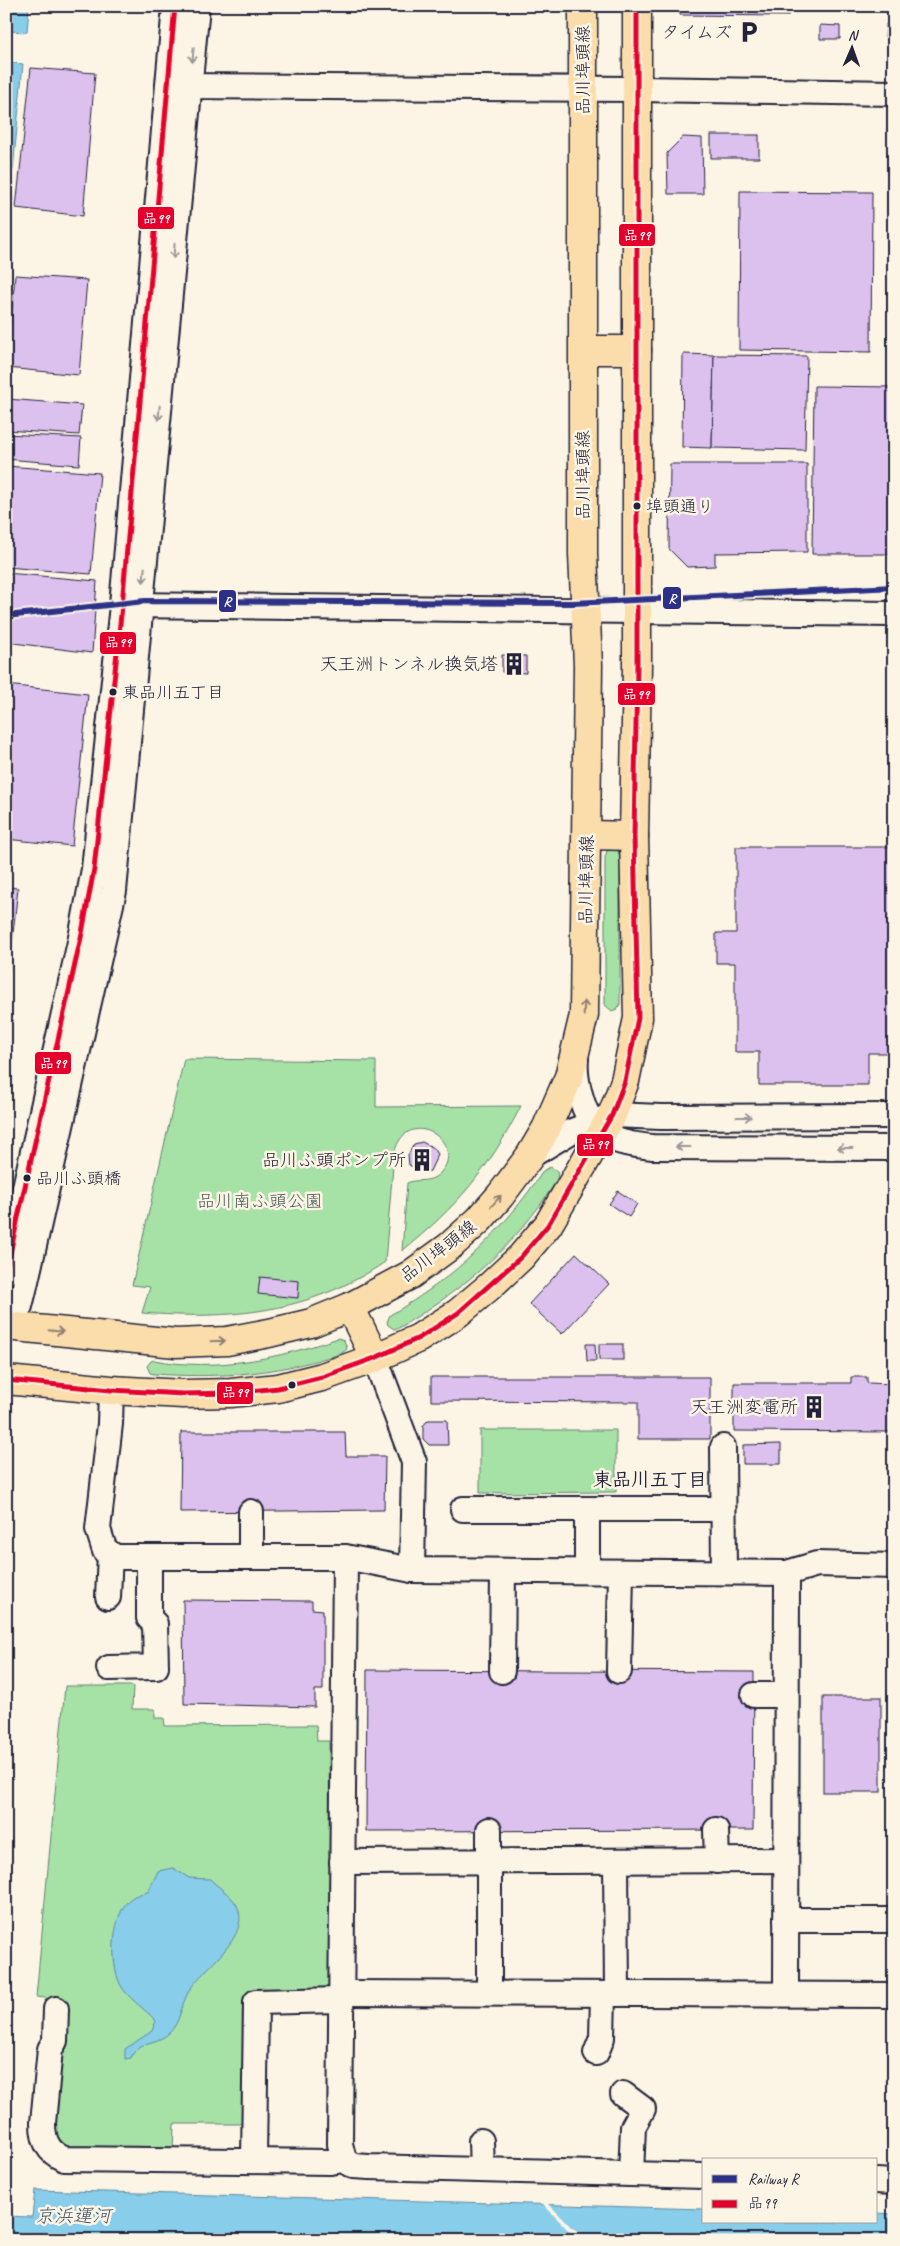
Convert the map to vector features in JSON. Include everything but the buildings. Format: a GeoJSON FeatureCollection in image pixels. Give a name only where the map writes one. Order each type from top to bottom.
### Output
{"type":"FeatureCollection","features":[{"type":"Feature","properties":{"kind":"main road","name":"品川埠頭線"},"geometry":{"type":"LineString","coordinates":[[7,1327],[176,1343],[227,1341],[311,1323],[350,1307],[410,1275],[450,1246],[490,1208],[530,1156],[546,1129],[569,1076],[584,1015],[588,665],[583,554],[583,6]]}},
{"type":"Feature","properties":{"kind":"main road"},"geometry":{"type":"LineString","coordinates":[[6,1380],[112,1390],[221,1394],[278,1388],[322,1377],[375,1358],[420,1338],[458,1313],[490,1286],[521,1257],[548,1225],[625,1081],[638,1018],[634,836],[637,611],[637,6]]}},
{"type":"Feature","properties":{"kind":"main road"},"geometry":{"type":"LineString","coordinates":[[584,350],[637,350]]}},
{"type":"Feature","properties":{"kind":"main road"},"geometry":{"type":"LineString","coordinates":[[586,835],[634,836]]}},
{"type":"Feature","properties":{"kind":"main road"},"geometry":{"type":"LineString","coordinates":[[350,1307],[375,1358]]}},
{"type":"Feature","properties":{"kind":"street"},"geometry":{"type":"LineString","coordinates":[[7,1327],[20,1306],[24,1290],[109,918],[118,856],[131,605],[178,86],[174,6]]}},
{"type":"Feature","properties":{"kind":"street"},"geometry":{"type":"LineString","coordinates":[[178,86],[197,6]]}},
{"type":"Feature","properties":{"kind":"street"},"geometry":{"type":"LineString","coordinates":[[178,86],[894,93]]}},
{"type":"Feature","properties":{"kind":"street"},"geometry":{"type":"LineString","coordinates":[[131,605],[894,614]]}},
{"type":"Feature","properties":{"kind":"street"},"geometry":{"type":"LineString","coordinates":[[6,1272],[90,896],[131,605]]}},
{"type":"Feature","properties":{"kind":"street"},"geometry":{"type":"LineString","coordinates":[[576,1047],[575,1072],[578,1086],[602,1124],[628,1145],[652,1147],[894,1148]]}},
{"type":"Feature","properties":{"kind":"street"},"geometry":{"type":"LineString","coordinates":[[530,1156],[570,1132],[602,1124],[661,1117],[894,1116]]}},
{"type":"Feature","properties":{"kind":"street"},"geometry":{"type":"LineString","coordinates":[[375,1358],[414,1462],[412,1570]]}},
{"type":"Feature","properties":{"kind":"street"},"geometry":{"type":"LineString","coordinates":[[112,1390],[98,1529],[105,1551],[115,1557],[344,1557],[412,1570],[787,1572],[817,1564],[894,1566]]}},
{"type":"Feature","properties":{"kind":"street"},"geometry":{"type":"LineString","coordinates":[[723,1448],[724,1572]]}},
{"type":"Feature","properties":{"kind":"street"},"geometry":{"type":"LineString","coordinates":[[463,1509],[723,1509]]}},
{"type":"Feature","properties":{"kind":"street"},"geometry":{"type":"LineString","coordinates":[[587,1509],[587,1571]]}},
{"type":"Feature","properties":{"kind":"street"},"geometry":{"type":"LineString","coordinates":[[251,1512],[251,1557]]}},
{"type":"Feature","properties":{"kind":"street"},"geometry":{"type":"LineString","coordinates":[[108,1597],[110,1554]]}},
{"type":"Feature","properties":{"kind":"street"},"geometry":{"type":"LineString","coordinates":[[109,1668],[156,1667],[156,1624],[149,1618],[149,1557]]}},
{"type":"Feature","properties":{"kind":"street"},"geometry":{"type":"LineString","coordinates":[[344,1557],[340,2144],[344,2160],[353,2166],[369,2167],[702,2176]]}},
{"type":"Feature","properties":{"kind":"street"},"geometry":{"type":"LineString","coordinates":[[502,1671],[504,1571]]}},
{"type":"Feature","properties":{"kind":"street"},"geometry":{"type":"LineString","coordinates":[[619,1671],[621,1572]]}},
{"type":"Feature","properties":{"kind":"street"},"geometry":{"type":"LineString","coordinates":[[786,1994],[787,1572]]}},
{"type":"Feature","properties":{"kind":"street"},"geometry":{"type":"LineString","coordinates":[[754,1695],[786,1695]]}},
{"type":"Feature","properties":{"kind":"street"},"geometry":{"type":"LineString","coordinates":[[489,1830],[489,1993]]}},
{"type":"Feature","properties":{"kind":"street"},"geometry":{"type":"LineString","coordinates":[[716,1830],[717,1860]]}},
{"type":"Feature","properties":{"kind":"street"},"geometry":{"type":"LineString","coordinates":[[342,1862],[786,1860]]}},
{"type":"Feature","properties":{"kind":"street"},"geometry":{"type":"LineString","coordinates":[[596,2053],[602,2038],[610,1994],[616,1861]]}},
{"type":"Feature","properties":{"kind":"street"},"geometry":{"type":"LineString","coordinates":[[786,1920],[894,1920]]}},
{"type":"Feature","properties":{"kind":"street"},"geometry":{"type":"LineString","coordinates":[[254,2161],[256,2002],[341,1996],[489,1993],[894,1995]]}},
{"type":"Feature","properties":{"kind":"street"},"geometry":{"type":"LineString","coordinates":[[56,2009],[55,2041],[50,2049],[43,2124],[43,2135],[47,2146],[54,2154],[64,2159],[331,2162],[344,2160]]}},
{"type":"Feature","properties":{"kind":"street"},"geometry":{"type":"LineString","coordinates":[[623,2094],[643,2108],[633,2127],[631,2174]]}},
{"type":"Feature","properties":{"kind":"street"},"geometry":{"type":"LineString","coordinates":[[481,2141],[482,2170]]}},
{"type":"Feature","properties":{"kind":"street"},"geometry":{"type":"LineString","coordinates":[[878,2181],[894,2182]]}},
{"type":"Feature","properties":{"kind":"green space"},"geometry":{"type":"Polygon","coordinates":[[[612,849],[618,851],[620,857],[620,1004],[617,1009],[612,1011],[605,1005],[605,857],[607,851],[612,849]]]}},
{"type":"Feature","properties":{"kind":"green space","name":"品川南ふ頭公園"},"geometry":{"type":"Polygon","coordinates":[[[184,1059],[376,1061],[376,1107],[521,1106],[497,1149],[470,1186],[439,1219],[402,1251],[407,1183],[431,1179],[439,1174],[447,1162],[447,1151],[442,1141],[433,1133],[422,1130],[411,1131],[401,1139],[394,1154],[385,1262],[357,1279],[328,1292],[268,1309],[207,1315],[142,1313],[150,1287],[132,1285],[184,1059]]]}},
{"type":"Feature","properties":{"kind":"green space"},"geometry":{"type":"Polygon","coordinates":[[[551,1167],[558,1174],[555,1184],[532,1216],[498,1253],[460,1286],[419,1316],[397,1329],[388,1325],[387,1322],[390,1315],[436,1285],[476,1252],[511,1214],[544,1170],[551,1167]]]}},
{"type":"Feature","properties":{"kind":"green space"},"geometry":{"type":"Polygon","coordinates":[[[338,1338],[344,1340],[347,1349],[345,1351],[332,1357],[281,1369],[197,1376],[154,1374],[150,1373],[147,1366],[154,1360],[200,1364],[224,1364],[247,1361],[293,1352],[338,1338]]]}},
{"type":"Feature","properties":{"kind":"green space"},"geometry":{"type":"Polygon","coordinates":[[[480,1430],[616,1430],[616,1492],[480,1493],[480,1430]]]}},
{"type":"Feature","properties":{"kind":"green space"},"geometry":{"type":"Polygon","coordinates":[[[65,1686],[133,1686],[132,1709],[155,1709],[155,1718],[164,1718],[165,1726],[316,1725],[317,1741],[329,1741],[331,1993],[248,1994],[247,2124],[174,2124],[173,2155],[69,2153],[51,2132],[64,2000],[36,1997],[65,1686]]]}},
{"type":"Feature","properties":{"kind":"water"},"geometry":{"type":"Polygon","coordinates":[[[6,6],[29,6],[27,32],[6,31],[6,6]]]}},
{"type":"Feature","properties":{"kind":"water"},"geometry":{"type":"Polygon","coordinates":[[[6,62],[23,64],[13,170],[6,169],[6,62]]]}},
{"type":"Feature","properties":{"kind":"water"},"geometry":{"type":"Polygon","coordinates":[[[173,1868],[189,1878],[210,1879],[226,1893],[235,1902],[240,1914],[239,1926],[225,1950],[189,1991],[176,2025],[172,2030],[163,2037],[142,2045],[134,2052],[131,2058],[125,2059],[125,2049],[152,2031],[156,2021],[123,1989],[118,1980],[114,1957],[115,1931],[122,1909],[128,1901],[135,1896],[148,1892],[158,1871],[173,1868]]]}},
{"type":"Feature","properties":{"kind":"water","name":"京浜運河"},"geometry":{"type":"Polygon","coordinates":[[[35,2190],[702,2209],[702,2224],[878,2224],[878,2213],[894,2214],[894,2240],[6,2240],[6,2216],[32,2217],[35,2190]]]}},
{"type":"Feature","properties":{"kind":"pier"},"geometry":{"type":"Polygon","coordinates":[[[543,2204],[549,2204],[571,2227],[591,2240],[583,2240],[570,2232],[543,2204]]]}},
{"type":"Feature","properties":{"kind":"rail line","name":"R"},"geometry":{"type":"LineString","coordinates":[[6,616],[145,601],[573,603],[894,587]]}},
{"type":"Feature","properties":{"kind":"transit line","name":"品99"},"geometry":{"type":"LineString","coordinates":[[6,1271],[82,933],[94,869],[122,605],[175,6]]}},
{"type":"Feature","properties":{"kind":"transit line","name":"品99"},"geometry":{"type":"LineString","coordinates":[[6,1380],[111,1390],[183,1394],[231,1393],[278,1388],[322,1377],[375,1358],[419,1338],[458,1313],[521,1257],[548,1225],[612,1115],[625,1081],[638,1018],[634,836],[637,665],[637,6]]}},
{"type":"Feature","properties":{"kind":"place","name":"タイムズ"},"geometry":{"type":"Point","coordinates":[749,32]}},
{"type":"Feature","properties":{"kind":"place","name":"埠頭通り"},"geometry":{"type":"Point","coordinates":[637,506]}},
{"type":"Feature","properties":{"kind":"place","name":"天王洲トンネル換気塔"},"geometry":{"type":"Point","coordinates":[514,664]}},
{"type":"Feature","properties":{"kind":"place","name":"東品川五丁目"},"geometry":{"type":"Point","coordinates":[113,692]}},
{"type":"Feature","properties":{"kind":"place","name":"品川ふ頭ポンプ所"},"geometry":{"type":"Point","coordinates":[422,1160]}},
{"type":"Feature","properties":{"kind":"place","name":"品川ふ頭橋"},"geometry":{"type":"Point","coordinates":[27,1178]}},
{"type":"Feature","properties":{"kind":"place","name":"天王洲変電所"},"geometry":{"type":"Point","coordinates":[814,1407]}},
{"type":"Feature","properties":{"kind":"district","name":"東品川五丁目"},"geometry":{"type":"Point","coordinates":[650,1480]}}]}
